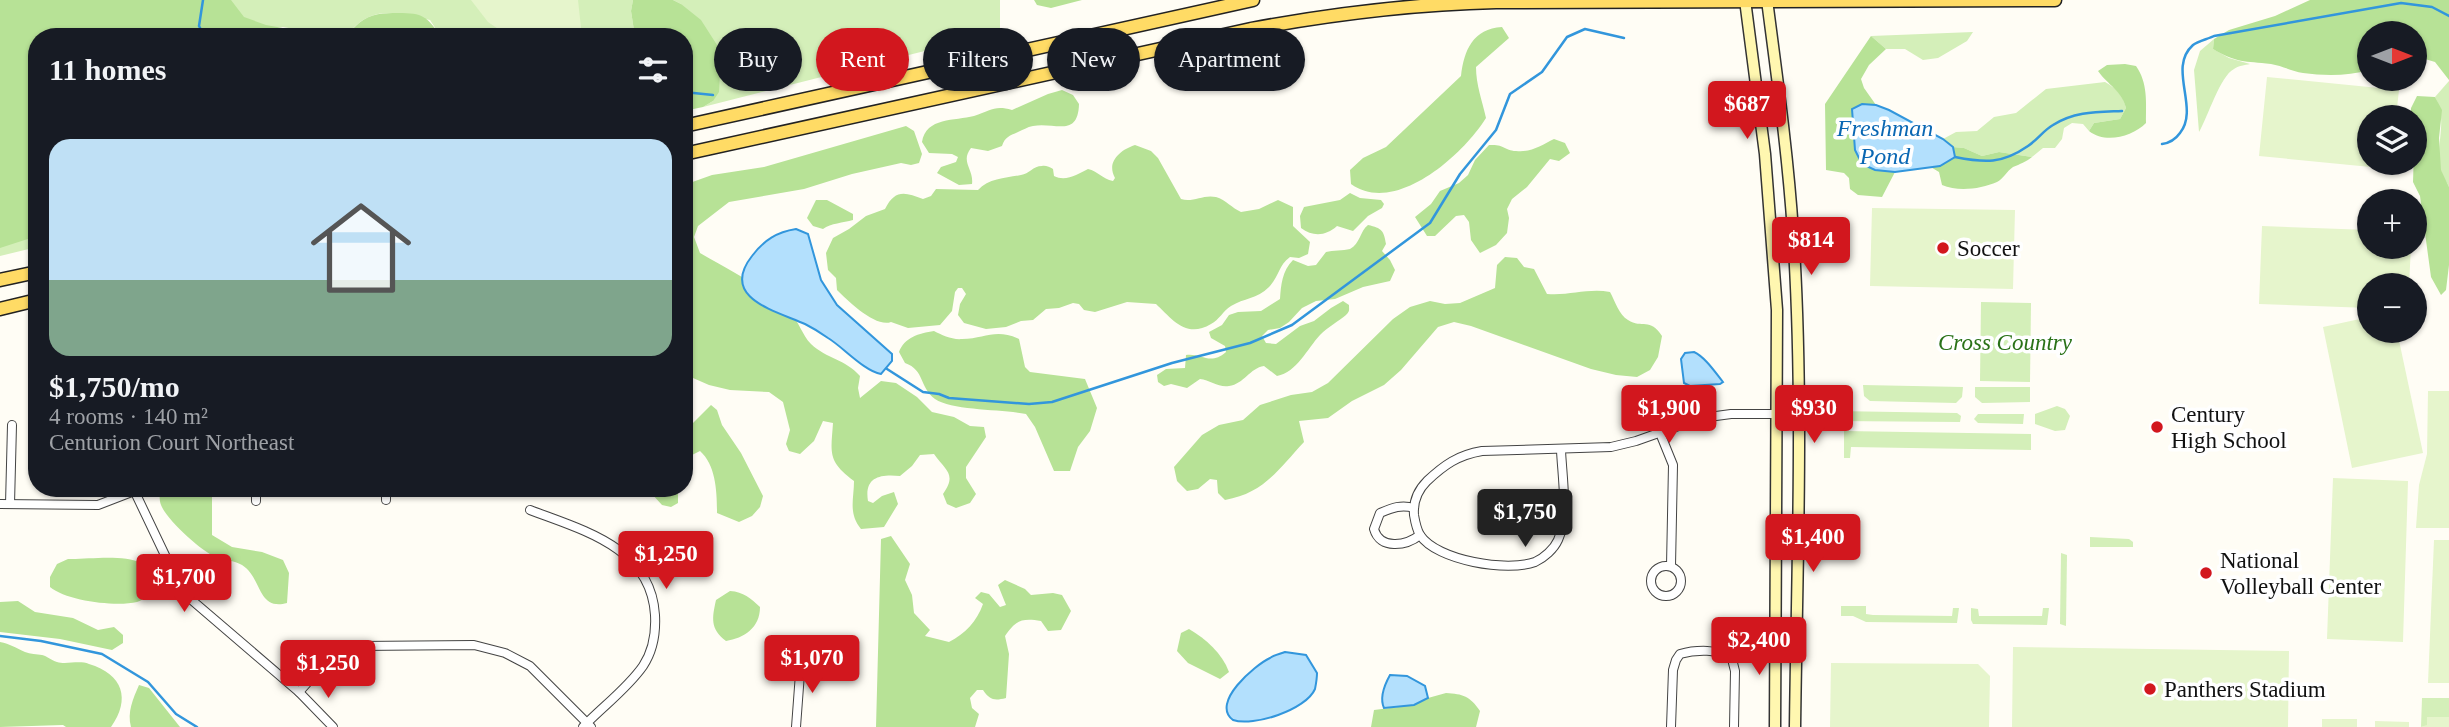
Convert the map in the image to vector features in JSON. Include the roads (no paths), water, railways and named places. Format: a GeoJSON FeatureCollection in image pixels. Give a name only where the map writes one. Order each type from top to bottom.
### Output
{"type":"FeatureCollection","features":[{"type":"Feature","properties":{"kind":"main road"},"geometry":{"type":"LineString","coordinates":[[693,124],[1253,0]]}},
{"type":"Feature","properties":{"kind":"main road"},"geometry":{"type":"LineString","coordinates":[[693,152],[1171,46],[1324,16],[1467,3],[2055,0]]}},
{"type":"Feature","properties":{"kind":"main road"},"geometry":{"type":"LineString","coordinates":[[1746,1],[1765,154],[1775,264],[1778,414],[1775,727]]}},
{"type":"Feature","properties":{"kind":"main road"},"geometry":{"type":"LineString","coordinates":[[1767,1],[1791,199],[1797,328],[1795,727]]}},
{"type":"Feature","properties":{"kind":"main road"},"geometry":{"type":"LineString","coordinates":[[0,280],[28,274]]}},
{"type":"Feature","properties":{"kind":"main road"},"geometry":{"type":"LineString","coordinates":[[0,309],[28,302]]}},
{"type":"Feature","properties":{"kind":"street"},"geometry":{"type":"LineString","coordinates":[[1561,450],[1564,507],[1558,541],[1546,555],[1533,563],[1469,563],[1430,545],[1420,535],[1415,522],[1417,496],[1424,484],[1448,462],[1464,454],[1482,451],[1611,447],[1701,418],[1731,414],[1798,414]]}},
{"type":"Feature","properties":{"kind":"street"},"geometry":{"type":"LineString","coordinates":[[10,504],[12,425]]}},
{"type":"Feature","properties":{"kind":"street"},"geometry":{"type":"LineString","coordinates":[[1660,433],[1671,454],[1674,474],[1671,566]]}},
{"type":"Feature","properties":{"kind":"street"},"geometry":{"type":"LineString","coordinates":[[0,504],[98,505],[118,497]]}},
{"type":"Feature","properties":{"kind":"street"},"geometry":{"type":"LineString","coordinates":[[139,497],[173,572],[187,596],[299,692],[333,727]]}},
{"type":"Feature","properties":{"kind":"street"},"geometry":{"type":"LineString","coordinates":[[1414,508],[1395,507],[1380,513],[1374,529],[1380,540],[1389,544],[1413,541],[1420,535]]}},
{"type":"Feature","properties":{"kind":"street"},"geometry":{"type":"LineString","coordinates":[[299,692],[325,663],[336,655],[359,646],[474,645],[505,653],[530,666],[587,726],[643,666],[654,636],[654,605],[644,576],[615,546],[530,510]]}},
{"type":"Feature","properties":{"kind":"street"},"geometry":{"type":"LineString","coordinates":[[1671,727],[1674,663],[1680,654],[1690,652],[1724,653],[1732,659],[1735,671],[1734,727]]}},
{"type":"Feature","properties":{"kind":"street"},"geometry":{"type":"LineString","coordinates":[[796,727],[801,660]]}},
{"type":"Feature","properties":{"kind":"water","name":"Freshman Pond"},"geometry":{"type":"Polygon","coordinates":[[[1862,104],[1889,110],[1943,139],[1953,147],[1955,157],[1940,166],[1895,172],[1875,170],[1862,164],[1855,150],[1852,109],[1862,104]]]}},
{"type":"Feature","properties":{"kind":"water"},"geometry":{"type":"Polygon","coordinates":[[[796,229],[808,234],[821,280],[837,305],[892,354],[892,361],[881,374],[868,368],[817,331],[767,308],[747,293],[742,283],[744,270],[752,256],[771,238],[796,229]]]}},
{"type":"Feature","properties":{"kind":"water"},"geometry":{"type":"Polygon","coordinates":[[[1694,352],[1706,361],[1723,382],[1690,386],[1684,383],[1681,359],[1685,353],[1694,352]]]}},
{"type":"Feature","properties":{"kind":"water"},"geometry":{"type":"Polygon","coordinates":[[[1285,652],[1306,655],[1317,673],[1315,689],[1310,697],[1290,710],[1265,719],[1242,722],[1233,720],[1227,713],[1227,704],[1237,685],[1263,662],[1285,652]]]}},
{"type":"Feature","properties":{"kind":"water"},"geometry":{"type":"Polygon","coordinates":[[[1390,675],[1407,676],[1425,686],[1428,698],[1414,705],[1384,708],[1382,695],[1390,675]]]}},
{"type":"Feature","properties":{"kind":"waterway"},"geometry":{"type":"LineString","coordinates":[[200,28],[203,0]]}},
{"type":"Feature","properties":{"kind":"waterway"},"geometry":{"type":"LineString","coordinates":[[2162,144],[2176,138],[2185,123],[2187,112],[2183,65],[2186,54],[2198,42],[2214,36],[2401,3],[2432,7],[2449,16]]}},
{"type":"Feature","properties":{"kind":"waterway"},"geometry":{"type":"LineString","coordinates":[[887,369],[923,392],[949,398],[1029,404],[1052,402],[1172,363],[1250,343],[1292,325],[1430,223],[1460,174],[1496,130],[1510,94],[1542,72],[1567,37],[1585,29],[1624,38]]}},
{"type":"Feature","properties":{"kind":"waterway"},"geometry":{"type":"LineString","coordinates":[[693,93],[713,95]]}},
{"type":"Feature","properties":{"kind":"waterway"},"geometry":{"type":"LineString","coordinates":[[1955,157],[1984,161],[2001,159],[2019,152],[2061,120],[2087,113],[2122,111]]}},
{"type":"Feature","properties":{"kind":"waterway"},"geometry":{"type":"LineString","coordinates":[[0,636],[41,641],[102,654],[148,682],[176,714],[197,727]]}},
{"type":"Feature","properties":{"kind":"place","name":"Soccer"},"geometry":{"type":"Point","coordinates":[1943,248]}},
{"type":"Feature","properties":{"kind":"place","name":"Century High School"},"geometry":{"type":"Point","coordinates":[2157,427]}},
{"type":"Feature","properties":{"kind":"place","name":"National Volleyball Center"},"geometry":{"type":"Point","coordinates":[2206,573]}},
{"type":"Feature","properties":{"kind":"place","name":"Panthers Stadium"},"geometry":{"type":"Point","coordinates":[2150,689]}},
{"type":"Feature","properties":{"kind":"park label","name":"Cross Country"},"geometry":{"type":"Point","coordinates":[2005,342]}}]}
